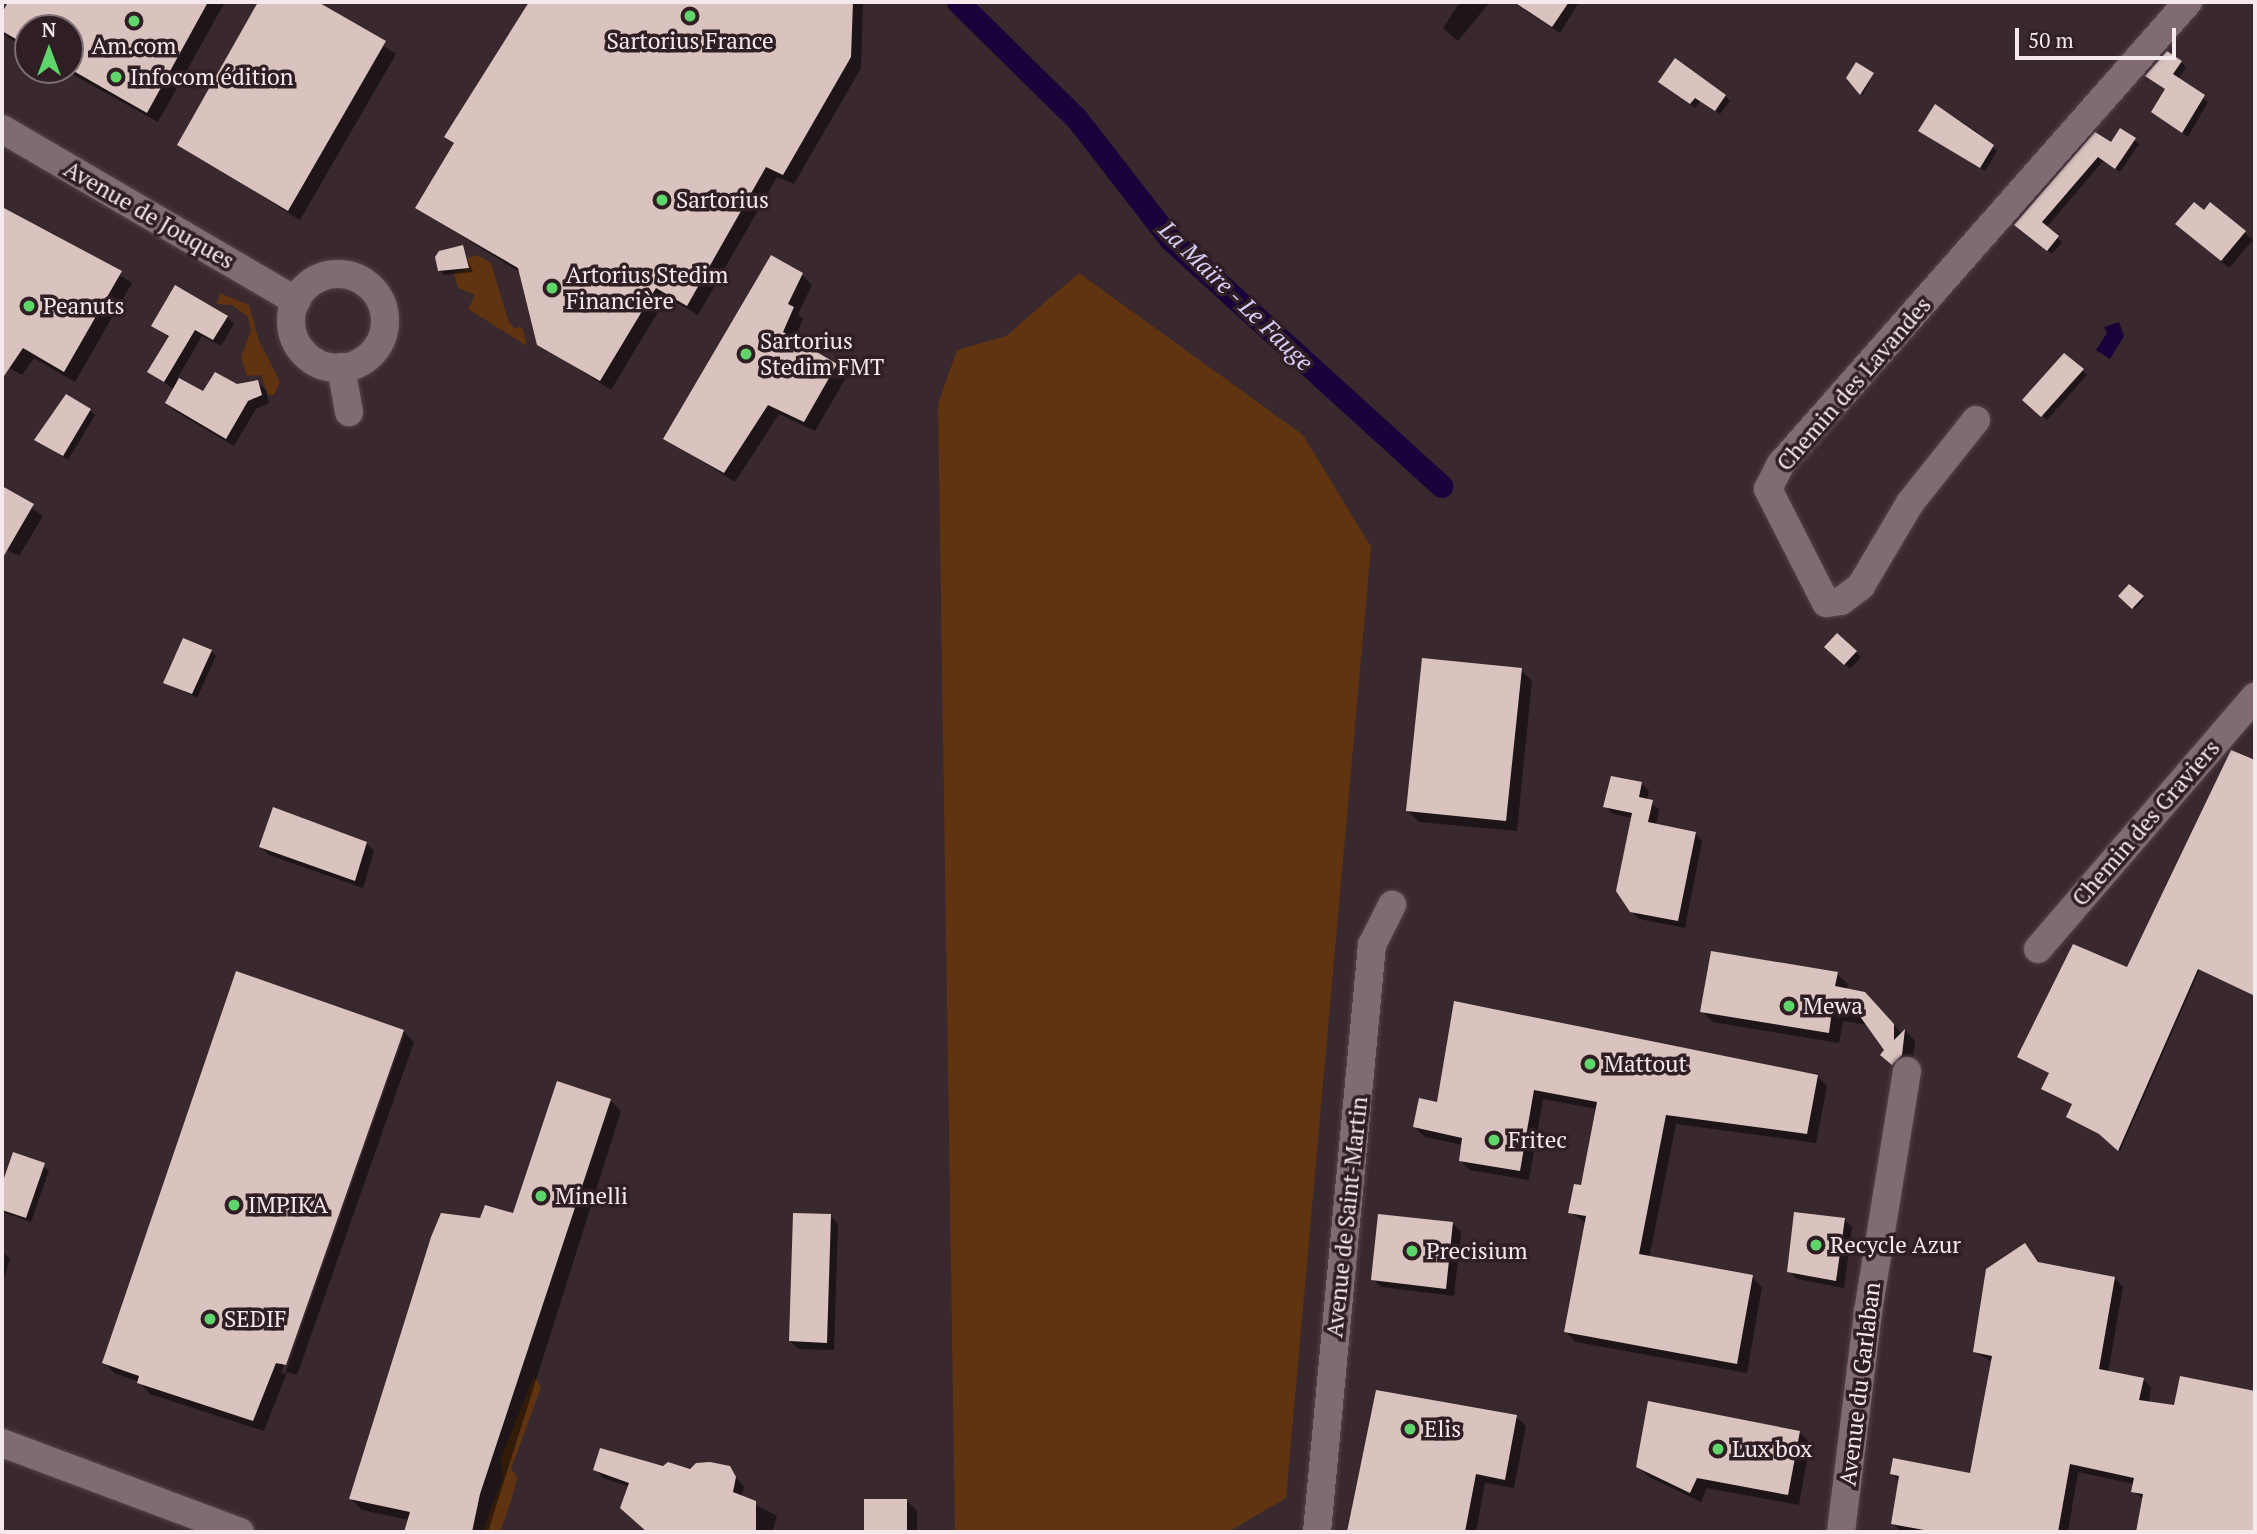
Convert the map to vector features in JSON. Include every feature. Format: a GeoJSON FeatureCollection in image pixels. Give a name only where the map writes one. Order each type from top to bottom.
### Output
{"type":"FeatureCollection","features":[{"type":"Feature","properties":{"kind":"street","name":"Chemin des Lavandes"},"geometry":{"type":"LineString","coordinates":[[1976,420],[1910,503],[1861,586],[1841,601],[1826,603],[1768,489],[1781,464],[2188,2]]}},
{"type":"Feature","properties":{"kind":"street","name":"Avenue de Jouques"},"geometry":{"type":"LineString","coordinates":[[2,129],[296,301]]}},
{"type":"Feature","properties":{"kind":"street"},"geometry":{"type":"LineString","coordinates":[[339,274],[355,277],[379,297],[385,316],[378,347],[356,365],[341,367],[317,363],[297,345],[291,323],[296,301],[305,288],[339,274]]}},
{"type":"Feature","properties":{"kind":"street"},"geometry":{"type":"LineString","coordinates":[[341,367],[349,412]]}},
{"type":"Feature","properties":{"kind":"street","name":"Chemin des Graviers"},"geometry":{"type":"LineString","coordinates":[[2038,949],[2255,697]]}},
{"type":"Feature","properties":{"kind":"street","name":"Avenue de Saint-Martin"},"geometry":{"type":"LineString","coordinates":[[1317,1532],[1372,945],[1392,905]]}},
{"type":"Feature","properties":{"kind":"street","name":"Avenue du Garlaban"},"geometry":{"type":"LineString","coordinates":[[1841,1532],[1868,1312],[1907,1071]]}},
{"type":"Feature","properties":{"kind":"street"},"geometry":{"type":"LineString","coordinates":[[2,1443],[240,1532]]}},
{"type":"Feature","properties":{"kind":"shaded area"},"geometry":{"type":"Polygon","coordinates":[[[477,255],[491,263],[508,320],[514,328],[522,327],[527,346],[468,309],[475,295],[458,288],[454,273],[468,269],[466,259],[477,255]]]}},
{"type":"Feature","properties":{"kind":"shaded area"},"geometry":{"type":"Polygon","coordinates":[[[1079,273],[1303,435],[1371,547],[1286,1498],[1228,1532],[955,1532],[938,404],[957,350],[1006,336],[1079,273]]]}},
{"type":"Feature","properties":{"kind":"shaded area"},"geometry":{"type":"Polygon","coordinates":[[[220,293],[249,305],[259,341],[280,382],[274,395],[268,395],[261,375],[247,376],[241,357],[251,331],[248,317],[232,305],[217,304],[220,293]]]}},
{"type":"Feature","properties":{"kind":"shaded area"},"geometry":{"type":"Polygon","coordinates":[[[2119,322],[2124,336],[2110,359],[2096,350],[2107,333],[2104,327],[2119,322]]]}},
{"type":"Feature","properties":{"kind":"shaded area"},"geometry":{"type":"Polygon","coordinates":[[[534,1376],[541,1387],[511,1469],[517,1477],[512,1498],[500,1532],[482,1532],[503,1477],[500,1461],[534,1376]]]}},
{"type":"Feature","properties":{"kind":"building"},"geometry":{"type":"Polygon","coordinates":[[[8,2],[208,2],[147,113],[84,77],[84,14],[14,14],[14,38],[2,31],[2,13],[8,2]]]}},
{"type":"Feature","properties":{"kind":"building"},"geometry":{"type":"Polygon","coordinates":[[[258,2],[318,2],[386,41],[288,211],[177,145],[258,2]]]}},
{"type":"Feature","properties":{"kind":"building","name":"Sartorius"},"geometry":{"type":"Polygon","coordinates":[[[529,2],[853,2],[851,57],[783,175],[766,167],[687,306],[656,288],[600,381],[537,345],[518,268],[415,208],[454,143],[444,137],[529,2]]]}},
{"type":"Feature","properties":{"kind":"building"},"geometry":{"type":"Polygon","coordinates":[[[1514,2],[1569,2],[1552,27],[1514,2]]]}},
{"type":"Feature","properties":{"kind":"building"},"geometry":{"type":"Polygon","coordinates":[[[2167,51],[2182,61],[2173,74],[2205,95],[2182,133],[2151,112],[2165,89],[2145,76],[2167,51]]]}},
{"type":"Feature","properties":{"kind":"building"},"geometry":{"type":"Polygon","coordinates":[[[1675,58],[1726,95],[1715,111],[1695,98],[1690,104],[1658,82],[1675,58]]]}},
{"type":"Feature","properties":{"kind":"building"},"geometry":{"type":"Polygon","coordinates":[[[1856,62],[1874,73],[1860,95],[1846,78],[1856,62]]]}},
{"type":"Feature","properties":{"kind":"building"},"geometry":{"type":"Polygon","coordinates":[[[1935,104],[1994,145],[1980,168],[1918,131],[1935,104]]]}},
{"type":"Feature","properties":{"kind":"building"},"geometry":{"type":"Polygon","coordinates":[[[2120,128],[2136,138],[2115,169],[2098,157],[2042,222],[2059,236],[2047,251],[2014,225],[2095,132],[2111,142],[2120,128]]]}},
{"type":"Feature","properties":{"kind":"building"},"geometry":{"type":"Polygon","coordinates":[[[2194,202],[2204,210],[2210,202],[2246,231],[2221,261],[2175,224],[2194,202]]]}},
{"type":"Feature","properties":{"kind":"building"},"geometry":{"type":"Polygon","coordinates":[[[2,207],[122,271],[64,372],[23,348],[2,379],[2,207]]]}},
{"type":"Feature","properties":{"kind":"building"},"geometry":{"type":"Polygon","coordinates":[[[463,245],[469,268],[438,271],[435,257],[439,251],[463,245]]]}},
{"type":"Feature","properties":{"kind":"building"},"geometry":{"type":"Polygon","coordinates":[[[771,255],[803,273],[788,304],[794,307],[783,332],[837,364],[804,422],[768,405],[724,473],[663,439],[771,255]]]}},
{"type":"Feature","properties":{"kind":"building"},"geometry":{"type":"Polygon","coordinates":[[[175,285],[228,316],[213,340],[195,330],[164,382],[147,372],[169,336],[151,326],[175,285]]]}},
{"type":"Feature","properties":{"kind":"building"},"geometry":{"type":"Polygon","coordinates":[[[2064,353],[2084,369],[2041,417],[2022,400],[2064,353]]]}},
{"type":"Feature","properties":{"kind":"building"},"geometry":{"type":"Polygon","coordinates":[[[215,372],[237,384],[258,380],[262,395],[248,401],[226,439],[165,403],[179,378],[203,391],[215,372]]]}},
{"type":"Feature","properties":{"kind":"building"},"geometry":{"type":"Polygon","coordinates":[[[66,394],[91,409],[63,456],[34,440],[66,394]]]}},
{"type":"Feature","properties":{"kind":"building"},"geometry":{"type":"Polygon","coordinates":[[[2,486],[34,504],[2,559],[2,486]]]}},
{"type":"Feature","properties":{"kind":"building"},"geometry":{"type":"Polygon","coordinates":[[[2129,584],[2144,596],[2132,609],[2118,596],[2129,584]]]}},
{"type":"Feature","properties":{"kind":"building"},"geometry":{"type":"Polygon","coordinates":[[[1837,633],[1857,651],[1844,665],[1824,647],[1837,633]]]}},
{"type":"Feature","properties":{"kind":"building"},"geometry":{"type":"Polygon","coordinates":[[[183,638],[212,650],[192,694],[163,683],[183,638]]]}},
{"type":"Feature","properties":{"kind":"building"},"geometry":{"type":"Polygon","coordinates":[[[1422,658],[1522,668],[1506,821],[1406,811],[1422,658]]]}},
{"type":"Feature","properties":{"kind":"building"},"geometry":{"type":"Polygon","coordinates":[[[2231,750],[2255,760],[2255,996],[2198,969],[2118,1151],[2099,1134],[2066,1117],[2072,1104],[2041,1089],[2049,1073],[2017,1057],[2073,944],[2127,967],[2231,750]]]}},
{"type":"Feature","properties":{"kind":"building"},"geometry":{"type":"Polygon","coordinates":[[[1611,776],[1642,782],[1639,797],[1653,800],[1648,822],[1696,832],[1678,921],[1630,912],[1616,891],[1632,813],[1603,807],[1611,776]]]}},
{"type":"Feature","properties":{"kind":"building"},"geometry":{"type":"Polygon","coordinates":[[[273,807],[367,842],[355,881],[259,847],[273,807]]]}},
{"type":"Feature","properties":{"kind":"building","name":"Mewa"},"geometry":{"type":"Polygon","coordinates":[[[1711,951],[1838,972],[1835,986],[1865,992],[1894,1024],[1894,1040],[1905,1029],[1902,1055],[1892,1065],[1880,1055],[1884,1050],[1859,1015],[1832,1011],[1829,1033],[1700,1012],[1711,951]]]}},
{"type":"Feature","properties":{"kind":"building"},"geometry":{"type":"Polygon","coordinates":[[[236,971],[404,1030],[286,1365],[276,1363],[253,1421],[137,1383],[139,1376],[102,1363],[236,971]]]}},
{"type":"Feature","properties":{"kind":"building"},"geometry":{"type":"Polygon","coordinates":[[[1454,1001],[1818,1075],[1807,1134],[1666,1115],[1639,1254],[1753,1275],[1737,1364],[1564,1332],[1586,1216],[1568,1213],[1574,1184],[1581,1185],[1597,1102],[1534,1090],[1520,1171],[1459,1161],[1462,1138],[1413,1127],[1419,1098],[1437,1102],[1454,1001]]]}},
{"type":"Feature","properties":{"kind":"building"},"geometry":{"type":"Polygon","coordinates":[[[557,1081],[611,1099],[480,1494],[472,1532],[404,1532],[410,1512],[349,1499],[431,1237],[441,1213],[480,1218],[485,1205],[513,1213],[557,1081]]]}},
{"type":"Feature","properties":{"kind":"building"},"geometry":{"type":"Polygon","coordinates":[[[13,1152],[45,1163],[26,1218],[2,1210],[2,1184],[13,1152]]]}},
{"type":"Feature","properties":{"kind":"building","name":"Recycle Azur"},"geometry":{"type":"Polygon","coordinates":[[[1794,1212],[1845,1218],[1836,1281],[1787,1272],[1794,1212]]]}},
{"type":"Feature","properties":{"kind":"building"},"geometry":{"type":"Polygon","coordinates":[[[793,1213],[831,1214],[827,1343],[789,1341],[793,1213]]]}},
{"type":"Feature","properties":{"kind":"building","name":"Precisium"},"geometry":{"type":"Polygon","coordinates":[[[1378,1214],[1453,1222],[1446,1289],[1371,1280],[1378,1214]]]}},
{"type":"Feature","properties":{"kind":"building"},"geometry":{"type":"Polygon","coordinates":[[[2025,1243],[2038,1262],[2115,1277],[2099,1369],[2144,1378],[2139,1400],[2174,1405],[2180,1376],[2255,1391],[2255,1532],[2136,1532],[2143,1494],[2131,1492],[2134,1478],[2070,1464],[2058,1532],[1935,1532],[1891,1524],[1899,1476],[1890,1474],[1893,1458],[1970,1473],[1992,1356],[1973,1352],[1986,1269],[2025,1243]]]}},
{"type":"Feature","properties":{"kind":"building"},"geometry":{"type":"Polygon","coordinates":[[[1376,1390],[1517,1415],[1505,1480],[1476,1474],[1465,1532],[1347,1532],[1376,1390]]]}},
{"type":"Feature","properties":{"kind":"building","name":"Lux box"},"geometry":{"type":"Polygon","coordinates":[[[1648,1401],[1800,1431],[1788,1495],[1697,1478],[1690,1493],[1636,1467],[1648,1401]]]}},
{"type":"Feature","properties":{"kind":"building"},"geometry":{"type":"Polygon","coordinates":[[[600,1448],[663,1466],[668,1462],[690,1469],[696,1463],[710,1462],[730,1466],[736,1477],[733,1492],[756,1501],[756,1532],[647,1532],[620,1508],[629,1483],[593,1470],[600,1448]]]}},
{"type":"Feature","properties":{"kind":"building"},"geometry":{"type":"Polygon","coordinates":[[[864,1499],[907,1499],[907,1532],[864,1532],[864,1499]]]}},
{"type":"Feature","properties":{"kind":"waterway","name":"La Maïre - Le Fauge"},"geometry":{"type":"LineString","coordinates":[[958,2],[1077,119],[1170,239],[1441,486]]}},
{"type":"Feature","properties":{"kind":"place","name":"Sartorius France"},"geometry":{"type":"Point","coordinates":[690,16]}},
{"type":"Feature","properties":{"kind":"place","name":"Am.com"},"geometry":{"type":"Point","coordinates":[134,21]}},
{"type":"Feature","properties":{"kind":"place","name":"Infocom édition"},"geometry":{"type":"Point","coordinates":[116,77]}},
{"type":"Feature","properties":{"kind":"place","name":"Sartorius"},"geometry":{"type":"Point","coordinates":[662,200]}},
{"type":"Feature","properties":{"kind":"place","name":"Artorius Stedim Financière"},"geometry":{"type":"Point","coordinates":[552,288]}},
{"type":"Feature","properties":{"kind":"place","name":"Peanuts"},"geometry":{"type":"Point","coordinates":[29,306]}},
{"type":"Feature","properties":{"kind":"place","name":"Sartorius Stedim FMT"},"geometry":{"type":"Point","coordinates":[746,354]}},
{"type":"Feature","properties":{"kind":"place","name":"Mewa"},"geometry":{"type":"Point","coordinates":[1789,1006]}},
{"type":"Feature","properties":{"kind":"place","name":"Mattout"},"geometry":{"type":"Point","coordinates":[1590,1064]}},
{"type":"Feature","properties":{"kind":"place","name":"Fritec"},"geometry":{"type":"Point","coordinates":[1494,1140]}},
{"type":"Feature","properties":{"kind":"place","name":"Minelli"},"geometry":{"type":"Point","coordinates":[541,1196]}},
{"type":"Feature","properties":{"kind":"place","name":"IMPIKA"},"geometry":{"type":"Point","coordinates":[234,1205]}},
{"type":"Feature","properties":{"kind":"place","name":"Recycle Azur"},"geometry":{"type":"Point","coordinates":[1816,1245]}},
{"type":"Feature","properties":{"kind":"place","name":"Precisium"},"geometry":{"type":"Point","coordinates":[1412,1251]}},
{"type":"Feature","properties":{"kind":"place","name":"SEDIF"},"geometry":{"type":"Point","coordinates":[210,1319]}},
{"type":"Feature","properties":{"kind":"place","name":"Elis"},"geometry":{"type":"Point","coordinates":[1410,1429]}},
{"type":"Feature","properties":{"kind":"place","name":"Lux box"},"geometry":{"type":"Point","coordinates":[1718,1449]}}]}
